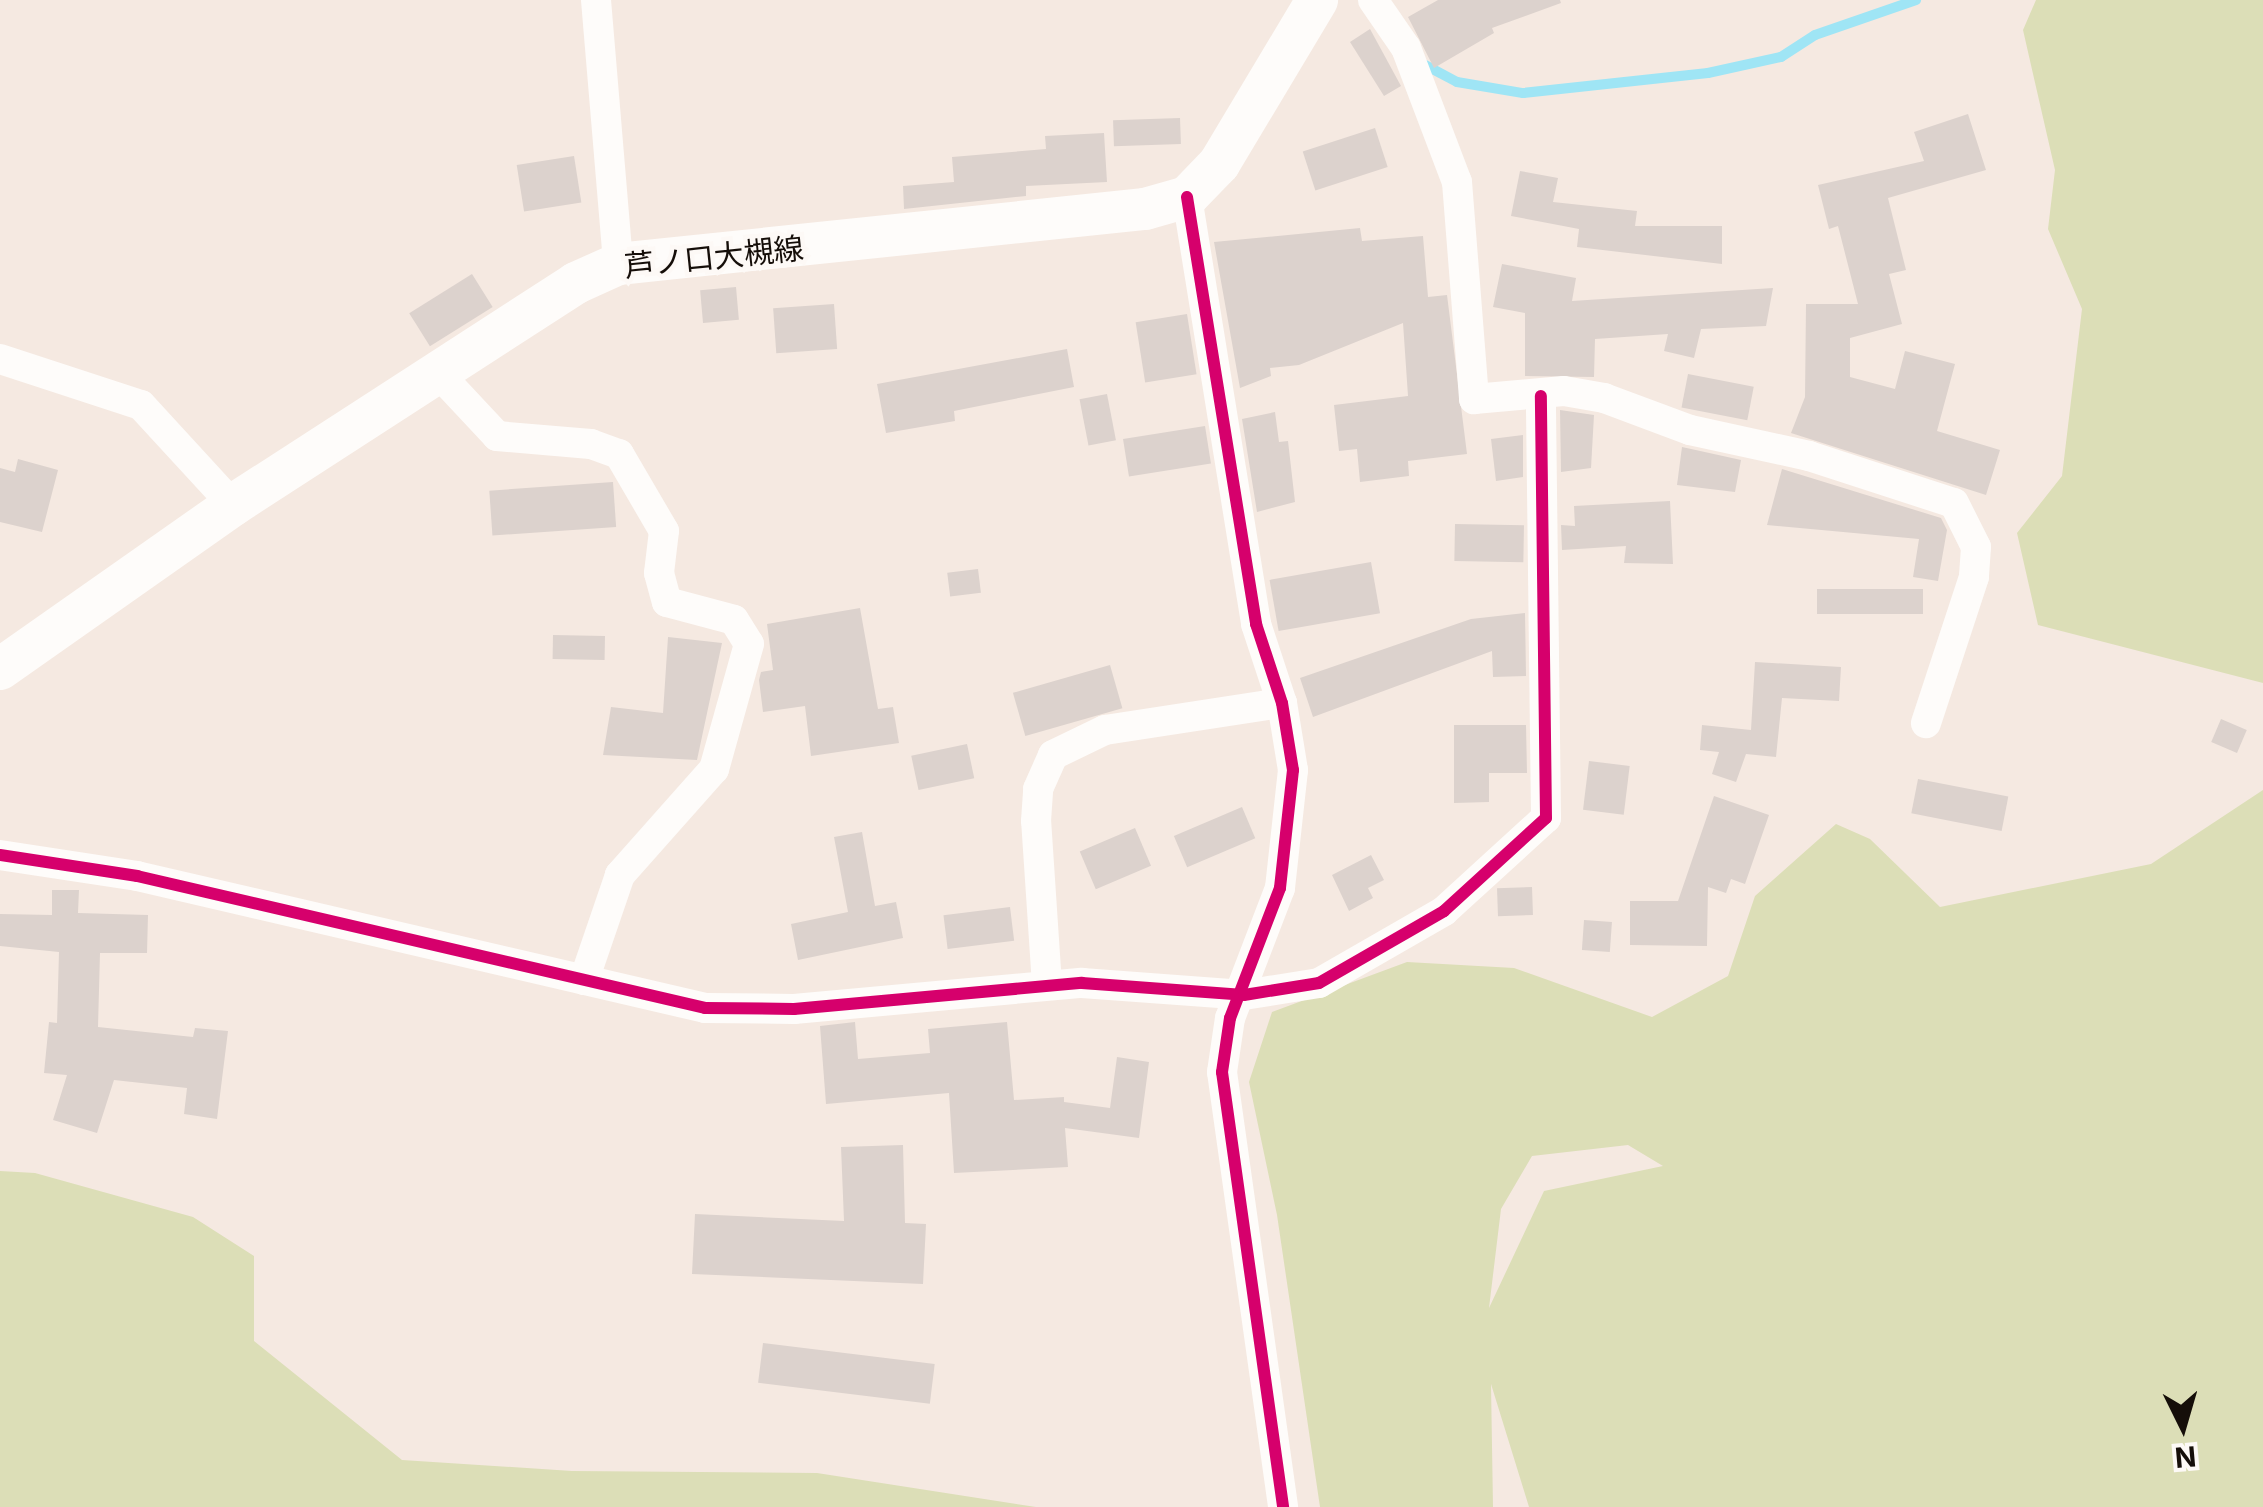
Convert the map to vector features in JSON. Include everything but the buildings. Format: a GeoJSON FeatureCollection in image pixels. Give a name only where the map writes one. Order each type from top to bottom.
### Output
{"type":"FeatureCollection","features":[{"type":"Feature","properties":{"kind":"main road"},"geometry":{"type":"LineString","coordinates":[[1186,198],[1219,164],[1318,0]]}},
{"type":"Feature","properties":{"kind":"main road","name":"芦ノ口大槻線"},"geometry":{"type":"LineString","coordinates":[[0,669],[233,505],[576,283],[618,264],[1126,211],[1186,198]]}},
{"type":"Feature","properties":{"kind":"street"},"geometry":{"type":"LineString","coordinates":[[596,0],[618,264]]}},
{"type":"Feature","properties":{"kind":"street"},"geometry":{"type":"LineString","coordinates":[[1372,0],[1406,48],[1457,182],[1474,399],[1604,398],[1690,430],[1809,456],[1954,503],[1976,547],[1974,577],[1926,723]]}},
{"type":"Feature","properties":{"kind":"street"},"geometry":{"type":"LineString","coordinates":[[1186,198],[1256,624],[1282,703],[1293,770],[1280,888],[1244,995],[1223,1043],[1224,1121],[1284,1507]]}},
{"type":"Feature","properties":{"kind":"street"},"geometry":{"type":"LineString","coordinates":[[0,360],[141,405],[233,505]]}},
{"type":"Feature","properties":{"kind":"street"},"geometry":{"type":"LineString","coordinates":[[439,374],[497,436],[591,444],[619,454],[664,531],[659,573],[667,602],[734,620],[749,644],[714,769],[620,876],[584,980]]}},
{"type":"Feature","properties":{"kind":"street"},"geometry":{"type":"LineString","coordinates":[[0,856],[137,876],[584,980],[725,1008],[794,1008],[1047,986],[1244,995],[1319,983],[1365,960],[1444,911],[1546,818],[1541,396]]}},
{"type":"Feature","properties":{"kind":"street"},"geometry":{"type":"LineString","coordinates":[[1047,986],[1036,821],[1038,790],[1053,754],[1106,730],[1282,703]]}},
{"type":"Feature","properties":{"kind":"green space"},"geometry":{"type":"Polygon","coordinates":[[[2036,0],[2263,0],[2263,683],[2038,625],[2017,533],[2062,476],[2082,309],[2048,229],[2055,170],[2023,30],[2036,0]]]}},
{"type":"Feature","properties":{"kind":"green space"},"geometry":{"type":"Polygon","coordinates":[[[2263,790],[2263,1507],[1529,1507],[1491,1384],[1493,1507],[1320,1507],[1277,1215],[1249,1082],[1272,1012],[1407,962],[1514,968],[1652,1017],[1728,976],[1755,896],[1836,824],[1870,839],[1940,907],[2151,864],[2263,790]],[[1628,1145],[1532,1156],[1501,1209],[1489,1308],[1544,1191],[1663,1166],[1628,1145]]]}},
{"type":"Feature","properties":{"kind":"green space"},"geometry":{"type":"Polygon","coordinates":[[[0,1171],[35,1173],[193,1217],[254,1256],[254,1341],[402,1460],[572,1471],[817,1473],[1036,1507],[0,1507],[0,1171]]]}},
{"type":"Feature","properties":{"kind":"waterway"},"geometry":{"type":"LineString","coordinates":[[1425,65],[1457,82],[1523,93],[1708,73],[1781,57],[1815,35],[1916,0]]}},
{"type":"Feature","properties":{"kind":"cycle path"},"geometry":{"type":"LineString","coordinates":[[1187,197],[1256,624],[1282,703],[1293,770],[1280,888],[1230,1018],[1222,1072],[1283,1507]]}},
{"type":"Feature","properties":{"kind":"cycle path"},"geometry":{"type":"LineString","coordinates":[[0,855],[137,876],[705,1008],[794,1009],[1082,983],[1244,995],[1319,983],[1444,911],[1546,818],[1541,396]]}}]}
